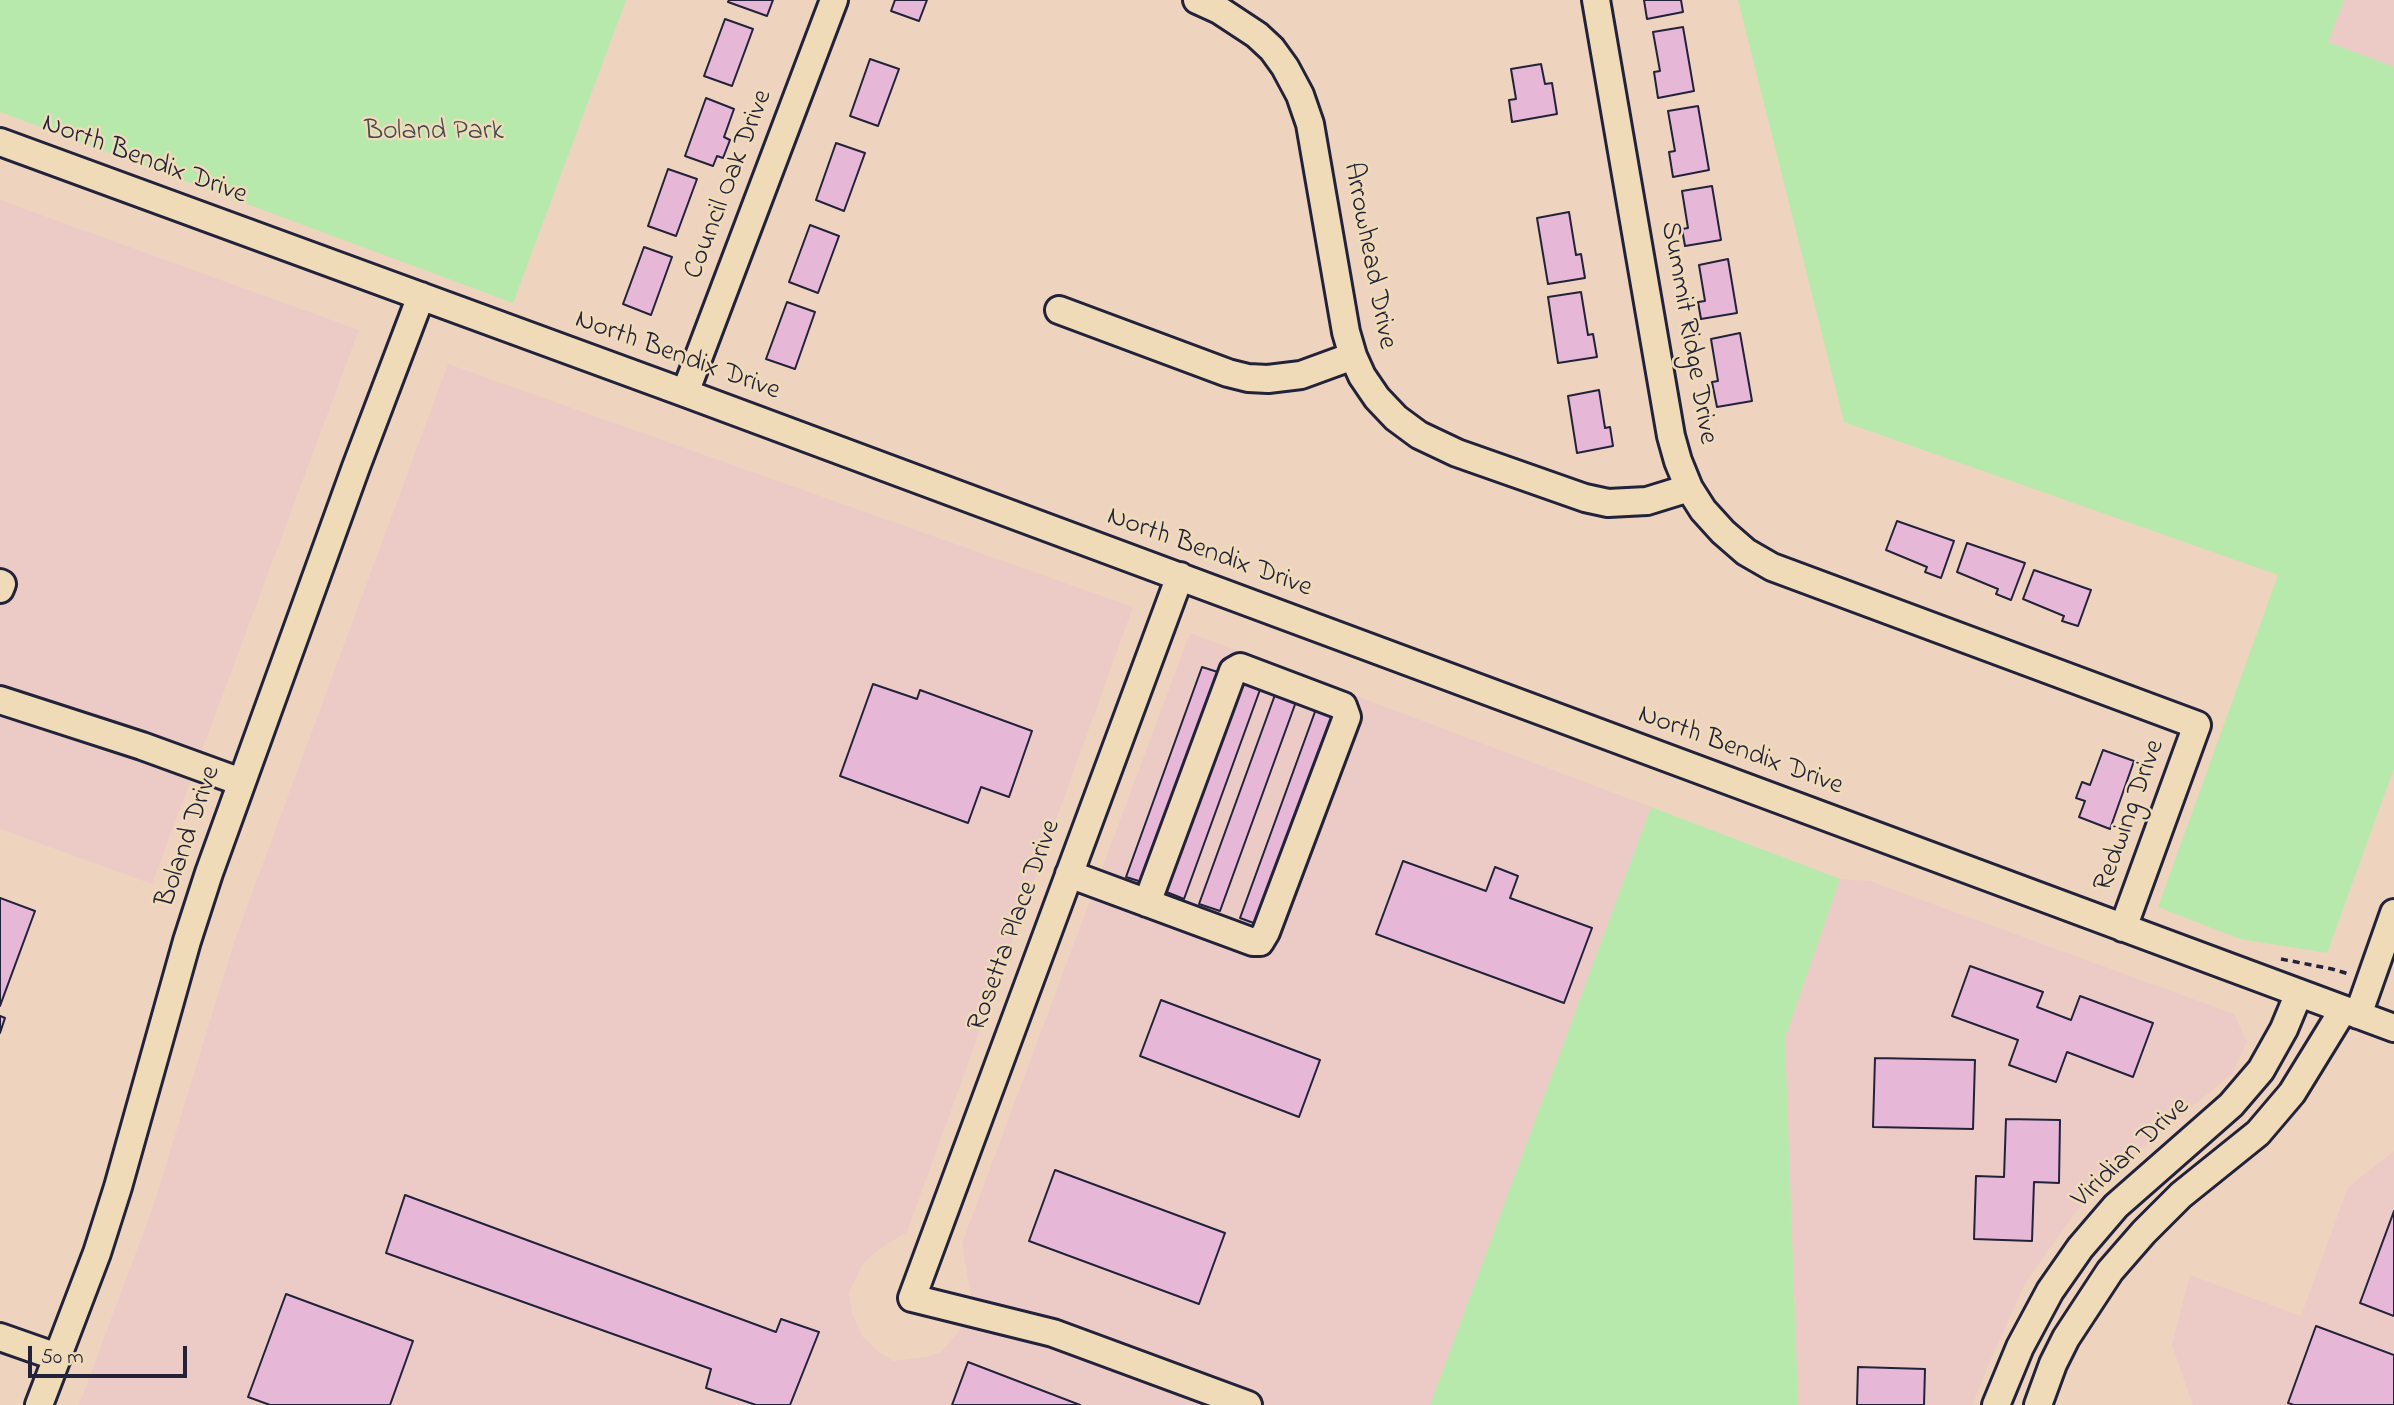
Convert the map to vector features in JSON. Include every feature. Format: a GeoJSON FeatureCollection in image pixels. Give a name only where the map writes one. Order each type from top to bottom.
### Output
{"type":"FeatureCollection","features":[{"type":"Feature","properties":{"kind":"street","name":"Council Oak Drive"},"geometry":{"type":"LineString","coordinates":[[685,393],[834,0]]}},
{"type":"Feature","properties":{"kind":"street","name":"Arrowhead Drive"},"geometry":{"type":"LineString","coordinates":[[1197,0],[1240,23],[1264,42],[1285,67],[1300,95],[1310,124],[1346,332],[1353,356],[1362,376],[1377,398],[1396,418],[1419,435],[1457,453],[1584,498],[1608,503],[1647,501],[1689,488]]}},
{"type":"Feature","properties":{"kind":"street","name":"Summit Ridge Drive"},"geometry":{"type":"LineString","coordinates":[[1596,0],[1671,436],[1689,488],[1703,510],[1746,552],[1772,567],[2197,725]]}},
{"type":"Feature","properties":{"kind":"street","name":"North Bendix Drive"},"geometry":{"type":"LineString","coordinates":[[0,142],[1180,576],[2394,1028]]}},
{"type":"Feature","properties":{"kind":"street","name":"Boland Drive"},"geometry":{"type":"LineString","coordinates":[[39,1405],[97,1254],[187,941],[241,782],[421,296]]}},
{"type":"Feature","properties":{"kind":"street"},"geometry":{"type":"LineString","coordinates":[[1059,310],[1228,373],[1248,377],[1268,379],[1301,375],[1353,356]]}},
{"type":"Feature","properties":{"kind":"street","name":"Rosetta Place Drive"},"geometry":{"type":"LineString","coordinates":[[1180,576],[912,1298],[1053,1333],[1248,1405]]}},
{"type":"Feature","properties":{"kind":"street"},"geometry":{"type":"LineString","coordinates":[[0,583],[0,589]]}},
{"type":"Feature","properties":{"kind":"street"},"geometry":{"type":"LineString","coordinates":[[1069,874],[1252,942],[1260,942],[1347,717],[1343,706],[1240,667],[1233,671],[1147,902]]}},
{"type":"Feature","properties":{"kind":"street"},"geometry":{"type":"LineString","coordinates":[[0,700],[142,746],[241,782]]}},
{"type":"Feature","properties":{"kind":"street","name":"Redwing Drive"},"geometry":{"type":"LineString","coordinates":[[2123,928],[2197,725]]}},
{"type":"Feature","properties":{"kind":"street"},"geometry":{"type":"LineString","coordinates":[[2038,1405],[2066,1338],[2110,1271],[2180,1195],[2258,1133],[2292,1093],[2351,1012],[2394,913]]}},
{"type":"Feature","properties":{"kind":"street","name":"Viridian Drive"},"geometry":{"type":"LineString","coordinates":[[1996,1405],[2020,1347],[2050,1292],[2080,1248],[2116,1206],[2231,1105],[2261,1070],[2284,1029],[2299,993]]}},
{"type":"Feature","properties":{"kind":"street"},"geometry":{"type":"LineString","coordinates":[[2159,1167],[2180,1195]]}},
{"type":"Feature","properties":{"kind":"street"},"geometry":{"type":"LineString","coordinates":[[2034,1323],[2066,1338]]}},
{"type":"Feature","properties":{"kind":"street"},"geometry":{"type":"LineString","coordinates":[[0,1337],[57,1357]]}},
{"type":"Feature","properties":{"kind":"shaded area"},"geometry":{"type":"Polygon","coordinates":[[[2344,0],[2394,0],[2394,67],[2328,42],[2344,0]]]}},
{"type":"Feature","properties":{"kind":"shaded area"},"geometry":{"type":"Polygon","coordinates":[[[0,200],[359,330],[152,884],[0,829],[0,200]]]}},
{"type":"Feature","properties":{"kind":"shaded area"},"geometry":{"type":"Polygon","coordinates":[[[448,364],[1133,607],[907,1232],[875,1252],[861,1267],[849,1293],[852,1314],[863,1337],[893,1361],[926,1357],[941,1352],[962,1327],[971,1297],[962,1243],[1190,633],[1651,807],[1431,1405],[79,1405],[153,1207],[235,939],[448,364]]]}},
{"type":"Feature","properties":{"kind":"shaded area"},"geometry":{"type":"Polygon","coordinates":[[[1840,879],[1870,881],[2234,1014],[2247,1042],[2232,1074],[2112,1173],[2075,1213],[2026,1282],[1973,1405],[1798,1405],[1785,1038],[1840,879]]]}},
{"type":"Feature","properties":{"kind":"shaded area"},"geometry":{"type":"Polygon","coordinates":[[[2394,1151],[2394,1405],[2193,1405],[2172,1345],[2190,1275],[2301,1316],[2348,1187],[2394,1151]]]}},
{"type":"Feature","properties":{"kind":"green space","name":"Boland Park"},"geometry":{"type":"Polygon","coordinates":[[[0,0],[626,0],[513,303],[0,112],[0,0]]]}},
{"type":"Feature","properties":{"kind":"green space"},"geometry":{"type":"Polygon","coordinates":[[[1738,0],[2344,0],[2328,42],[2394,67],[2394,768],[2327,953],[2240,939],[2158,907],[2278,575],[1844,422],[1738,0]]]}},
{"type":"Feature","properties":{"kind":"green space"},"geometry":{"type":"Polygon","coordinates":[[[1651,807],[1840,879],[1785,1038],[1798,1405],[1430,1405],[1651,807]]]}},
{"type":"Feature","properties":{"kind":"building"},"geometry":{"type":"Polygon","coordinates":[[[773,0],[767,16],[728,2],[773,0]]]}},
{"type":"Feature","properties":{"kind":"building"},"geometry":{"type":"Polygon","coordinates":[[[895,0],[927,0],[919,21],[891,11],[895,0]]]}},
{"type":"Feature","properties":{"kind":"building"},"geometry":{"type":"Polygon","coordinates":[[[1644,0],[1681,0],[1683,12],[1647,19],[1644,0]]]}},
{"type":"Feature","properties":{"kind":"building"},"geometry":{"type":"Polygon","coordinates":[[[725,19],[753,29],[732,86],[704,76],[725,19]]]}},
{"type":"Feature","properties":{"kind":"building"},"geometry":{"type":"Polygon","coordinates":[[[1683,27],[1694,91],[1658,98],[1654,72],[1660,71],[1653,32],[1683,27]]]}},
{"type":"Feature","properties":{"kind":"building"},"geometry":{"type":"Polygon","coordinates":[[[870,59],[899,69],[878,126],[850,116],[870,59]]]}},
{"type":"Feature","properties":{"kind":"building"},"geometry":{"type":"Polygon","coordinates":[[[1541,64],[1545,84],[1552,83],[1557,114],[1512,122],[1509,100],[1516,99],[1511,69],[1541,64]]]}},
{"type":"Feature","properties":{"kind":"building"},"geometry":{"type":"Polygon","coordinates":[[[706,98],[734,109],[724,137],[730,140],[723,158],[717,156],[713,166],[685,156],[706,98]]]}},
{"type":"Feature","properties":{"kind":"building"},"geometry":{"type":"Polygon","coordinates":[[[1698,106],[1709,170],[1673,177],[1669,152],[1675,151],[1668,111],[1698,106]]]}},
{"type":"Feature","properties":{"kind":"building"},"geometry":{"type":"Polygon","coordinates":[[[836,143],[865,153],[844,211],[816,200],[836,143]]]}},
{"type":"Feature","properties":{"kind":"building"},"geometry":{"type":"Polygon","coordinates":[[[668,169],[697,179],[676,236],[648,226],[668,169]]]}},
{"type":"Feature","properties":{"kind":"building"},"geometry":{"type":"Polygon","coordinates":[[[1712,186],[1721,240],[1685,246],[1682,229],[1688,228],[1682,191],[1712,186]]]}},
{"type":"Feature","properties":{"kind":"building"},"geometry":{"type":"Polygon","coordinates":[[[1569,212],[1576,255],[1581,254],[1585,278],[1548,284],[1537,218],[1569,212]]]}},
{"type":"Feature","properties":{"kind":"building"},"geometry":{"type":"Polygon","coordinates":[[[810,225],[839,236],[818,293],[789,282],[810,225]]]}},
{"type":"Feature","properties":{"kind":"building"},"geometry":{"type":"Polygon","coordinates":[[[644,247],[672,257],[651,315],[623,304],[644,247]]]}},
{"type":"Feature","properties":{"kind":"building"},"geometry":{"type":"Polygon","coordinates":[[[1728,259],[1737,313],[1701,319],[1698,302],[1705,301],[1699,265],[1728,259]]]}},
{"type":"Feature","properties":{"kind":"building"},"geometry":{"type":"Polygon","coordinates":[[[1581,292],[1588,335],[1593,334],[1597,357],[1558,363],[1548,297],[1581,292]]]}},
{"type":"Feature","properties":{"kind":"building"},"geometry":{"type":"Polygon","coordinates":[[[787,302],[815,312],[795,369],[766,359],[787,302]]]}},
{"type":"Feature","properties":{"kind":"building"},"geometry":{"type":"Polygon","coordinates":[[[1740,333],[1752,401],[1717,407],[1712,382],[1718,381],[1711,339],[1740,333]]]}},
{"type":"Feature","properties":{"kind":"building"},"geometry":{"type":"Polygon","coordinates":[[[1599,390],[1605,428],[1610,427],[1613,446],[1577,453],[1568,396],[1599,390]]]}},
{"type":"Feature","properties":{"kind":"building"},"geometry":{"type":"Polygon","coordinates":[[[1897,521],[1954,541],[1941,578],[1925,572],[1927,567],[1886,550],[1897,521]]]}},
{"type":"Feature","properties":{"kind":"building"},"geometry":{"type":"Polygon","coordinates":[[[1967,543],[2025,563],[2011,600],[1996,594],[1998,589],[1957,572],[1967,543]]]}},
{"type":"Feature","properties":{"kind":"building"},"geometry":{"type":"Polygon","coordinates":[[[2034,570],[2091,590],[2078,626],[2062,621],[2064,616],[2023,599],[2034,570]]]}},
{"type":"Feature","properties":{"kind":"building"},"geometry":{"type":"Polygon","coordinates":[[[1202,667],[1221,673],[1145,883],[1126,877],[1202,667]]]}},
{"type":"Feature","properties":{"kind":"building"},"geometry":{"type":"Polygon","coordinates":[[[1240,679],[1261,687],[1184,899],[1164,891],[1240,679]]]}},
{"type":"Feature","properties":{"kind":"building"},"geometry":{"type":"Polygon","coordinates":[[[873,684],[917,699],[920,690],[1032,731],[1009,797],[981,787],[968,823],[840,776],[873,684]]]}},
{"type":"Feature","properties":{"kind":"building"},"geometry":{"type":"Polygon","coordinates":[[[1276,692],[1297,699],[1220,911],[1199,904],[1276,692]]]}},
{"type":"Feature","properties":{"kind":"building"},"geometry":{"type":"Polygon","coordinates":[[[1316,709],[1334,715],[1259,925],[1240,918],[1316,709]]]}},
{"type":"Feature","properties":{"kind":"building"},"geometry":{"type":"Polygon","coordinates":[[[2103,750],[2134,761],[2110,829],[2079,817],[2085,801],[2076,798],[2082,782],[2090,785],[2103,750]]]}},
{"type":"Feature","properties":{"kind":"building"},"geometry":{"type":"Polygon","coordinates":[[[1403,861],[1486,891],[1495,867],[1518,876],[1510,898],[1592,928],[1564,1003],[1376,934],[1403,861]]]}},
{"type":"Feature","properties":{"kind":"building"},"geometry":{"type":"Polygon","coordinates":[[[0,898],[35,911],[0,1006],[0,898]]]}},
{"type":"Feature","properties":{"kind":"building"},"geometry":{"type":"Polygon","coordinates":[[[1970,966],[2043,992],[2037,1007],[2071,1020],[2080,996],[2153,1023],[2133,1077],[2067,1052],[2056,1082],[2009,1065],[2018,1040],[1952,1016],[1970,966]]]}},
{"type":"Feature","properties":{"kind":"building"},"geometry":{"type":"Polygon","coordinates":[[[1161,1000],[1320,1060],[1299,1117],[1140,1056],[1161,1000]]]}},
{"type":"Feature","properties":{"kind":"building"},"geometry":{"type":"Polygon","coordinates":[[[0,1016],[5,1018],[0,1033],[0,1016]]]}},
{"type":"Feature","properties":{"kind":"building"},"geometry":{"type":"Polygon","coordinates":[[[1875,1058],[1975,1060],[1973,1129],[1873,1127],[1875,1058]]]}},
{"type":"Feature","properties":{"kind":"building"},"geometry":{"type":"Polygon","coordinates":[[[2006,1119],[2060,1120],[2059,1183],[2034,1182],[2032,1241],[1974,1239],[1976,1176],[2004,1177],[2006,1119]]]}},
{"type":"Feature","properties":{"kind":"building"},"geometry":{"type":"Polygon","coordinates":[[[1055,1170],[1225,1233],[1199,1304],[1029,1241],[1055,1170]]]}},
{"type":"Feature","properties":{"kind":"building"},"geometry":{"type":"Polygon","coordinates":[[[405,1195],[776,1332],[781,1319],[819,1332],[790,1405],[756,1405],[706,1388],[711,1369],[386,1253],[405,1195]]]}},
{"type":"Feature","properties":{"kind":"building"},"geometry":{"type":"Polygon","coordinates":[[[2394,1211],[2394,1316],[2360,1303],[2394,1211]]]}},
{"type":"Feature","properties":{"kind":"building"},"geometry":{"type":"Polygon","coordinates":[[[286,1294],[413,1341],[390,1405],[270,1405],[248,1397],[286,1294]]]}},
{"type":"Feature","properties":{"kind":"building"},"geometry":{"type":"Polygon","coordinates":[[[2316,1326],[2394,1355],[2394,1405],[2288,1403],[2316,1326]]]}},
{"type":"Feature","properties":{"kind":"building"},"geometry":{"type":"Polygon","coordinates":[[[968,1362],[1080,1405],[952,1405],[968,1362]]]}},
{"type":"Feature","properties":{"kind":"building"},"geometry":{"type":"Polygon","coordinates":[[[1858,1367],[1925,1369],[1924,1405],[1857,1405],[1858,1367]]]}}]}
